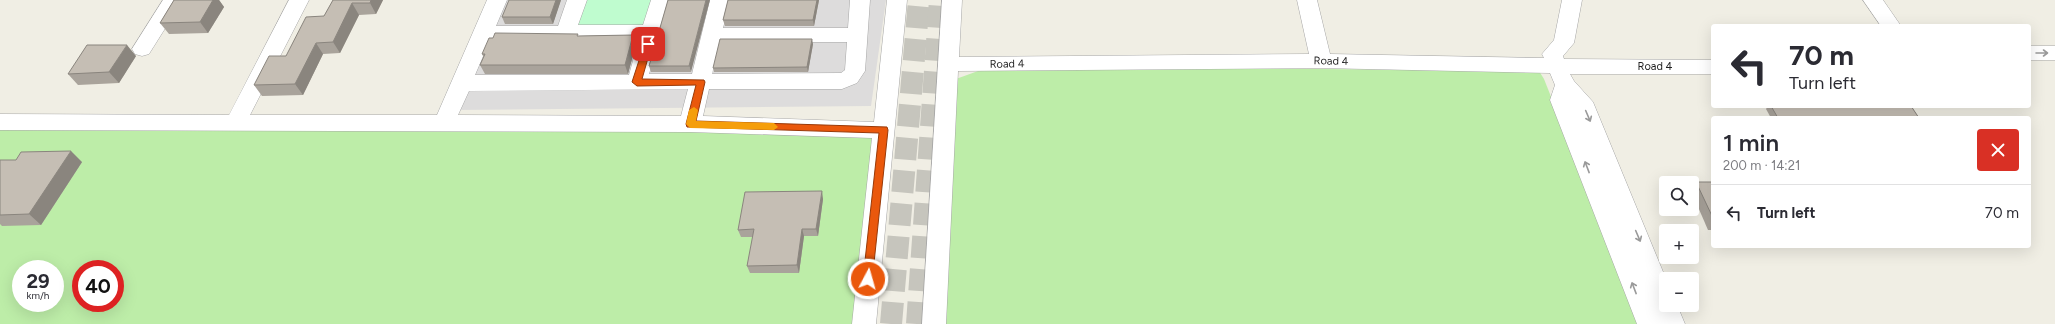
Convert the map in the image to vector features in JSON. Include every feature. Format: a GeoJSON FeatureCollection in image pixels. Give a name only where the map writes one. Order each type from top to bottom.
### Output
{"type":"FeatureCollection","features":[{"type":"Feature","properties":{"kind":"street"},"geometry":{"type":"LineString","coordinates":[[142,49],[173,0]]}},
{"type":"Feature","properties":{"kind":"street"},"geometry":{"type":"LineString","coordinates":[[235,123],[299,0]]}},
{"type":"Feature","properties":{"kind":"street"},"geometry":{"type":"LineString","coordinates":[[444,124],[497,0]]}},
{"type":"Feature","properties":{"kind":"street"},"geometry":{"type":"LineString","coordinates":[[566,32],[577,0]]}},
{"type":"Feature","properties":{"kind":"street"},"geometry":{"type":"LineString","coordinates":[[637,82],[661,0]]}},
{"type":"Feature","properties":{"kind":"street"},"geometry":{"type":"LineString","coordinates":[[690,124],[720,0]]}},
{"type":"Feature","properties":{"kind":"street"},"geometry":{"type":"LineString","coordinates":[[462,84],[842,81],[850,78],[855,71],[860,0]]}},
{"type":"Feature","properties":{"kind":"street"},"geometry":{"type":"LineString","coordinates":[[864,324],[897,0]]}},
{"type":"Feature","properties":{"kind":"street"},"geometry":{"type":"LineString","coordinates":[[934,324],[952,0]]}},
{"type":"Feature","properties":{"kind":"street"},"geometry":{"type":"LineString","coordinates":[[1307,0],[1320,56]]}},
{"type":"Feature","properties":{"kind":"street"},"geometry":{"type":"LineString","coordinates":[[1572,0],[1558,68],[1561,100],[1649,324]]}},
{"type":"Feature","properties":{"kind":"street"},"geometry":{"type":"LineString","coordinates":[[1873,0],[1890,24]]}},
{"type":"Feature","properties":{"kind":"street"},"geometry":{"type":"LineString","coordinates":[[483,33],[651,32]]}},
{"type":"Feature","properties":{"kind":"street"},"geometry":{"type":"LineString","coordinates":[[712,35],[857,34]]}},
{"type":"Feature","properties":{"kind":"street","name":"Road 4"},"geometry":{"type":"LineString","coordinates":[[1558,68],[1711,53]]}},
{"type":"Feature","properties":{"kind":"street"},"geometry":{"type":"LineString","coordinates":[[2031,53],[2055,53]]}},
{"type":"Feature","properties":{"kind":"street","name":"Road 4"},"geometry":{"type":"LineString","coordinates":[[949,58],[1320,56],[1558,68],[1711,67]]}},
{"type":"Feature","properties":{"kind":"street"},"geometry":{"type":"LineString","coordinates":[[1558,68],[1582,102],[1673,324]]}},
{"type":"Feature","properties":{"kind":"street"},"geometry":{"type":"LineString","coordinates":[[2031,68],[2055,68]]}},
{"type":"Feature","properties":{"kind":"street"},"geometry":{"type":"LineString","coordinates":[[0,122],[690,124],[884,130]]}},
{"type":"Feature","properties":{"kind":"shaded area"},"geometry":{"type":"Polygon","coordinates":[[[502,0],[886,0],[871,106],[454,110],[502,0]]]}},
{"type":"Feature","properties":{"kind":"green space"},"geometry":{"type":"Polygon","coordinates":[[[579,0],[652,0],[644,25],[570,25],[579,0]]]}},
{"type":"Feature","properties":{"kind":"green space"},"geometry":{"type":"Polygon","coordinates":[[[992,66],[1539,71],[1544,79],[1641,324],[933,324],[942,84],[992,66]]]}},
{"type":"Feature","properties":{"kind":"green space"},"geometry":{"type":"Polygon","coordinates":[[[0,128],[891,133],[869,324],[0,324],[0,128]]]}},
{"type":"Feature","properties":{"kind":"building"},"geometry":{"type":"Polygon","coordinates":[[[174,0],[213,0],[200,22],[160,23],[174,0]]]}},
{"type":"Feature","properties":{"kind":"building"},"geometry":{"type":"Polygon","coordinates":[[[333,0],[371,0],[370,3],[352,3],[333,42],[316,43],[295,84],[254,85],[269,56],[286,56],[306,17],[324,16],[333,0]]]}},
{"type":"Feature","properties":{"kind":"building"},"geometry":{"type":"Polygon","coordinates":[[[509,0],[556,0],[550,17],[502,17],[509,0]]]}},
{"type":"Feature","properties":{"kind":"building"},"geometry":{"type":"Polygon","coordinates":[[[668,0],[706,0],[689,66],[649,66],[668,0]]]}},
{"type":"Feature","properties":{"kind":"building"},"geometry":{"type":"Polygon","coordinates":[[[728,0],[817,0],[813,20],[723,20],[728,0]]]}},
{"type":"Feature","properties":{"kind":"building"},"geometry":{"type":"Polygon","coordinates":[[[495,33],[578,34],[577,36],[633,35],[625,65],[480,65],[485,54],[482,54],[489,38],[493,38],[495,33]]]}},
{"type":"Feature","properties":{"kind":"building"},"geometry":{"type":"Polygon","coordinates":[[[720,39],[812,39],[807,67],[713,68],[720,39]]]}},
{"type":"Feature","properties":{"kind":"building"},"geometry":{"type":"Polygon","coordinates":[[[87,45],[127,45],[109,72],[68,74],[87,45]]]}},
{"type":"Feature","properties":{"kind":"building"},"geometry":{"type":"Polygon","coordinates":[[[1772,108],[1912,108],[1918,116],[1777,116],[1772,108]]]}},
{"type":"Feature","properties":{"kind":"building"},"geometry":{"type":"Polygon","coordinates":[[[71,151],[29,214],[0,215],[0,160],[16,160],[21,152],[71,151]]]}},
{"type":"Feature","properties":{"kind":"building"},"geometry":{"type":"Polygon","coordinates":[[[1699,182],[1711,182],[1711,214],[1699,188],[1699,182]]]}},
{"type":"Feature","properties":{"kind":"building"},"geometry":{"type":"Polygon","coordinates":[[[822,191],[816,229],[802,229],[797,265],[747,266],[754,229],[738,230],[745,192],[822,191]]]}},
{"type":"Feature","properties":{"kind":"tunnel"},"geometry":{"type":"LineString","coordinates":[[891,324],[919,0]]}},
{"type":"Feature","properties":{"kind":"tunnel"},"geometry":{"type":"LineString","coordinates":[[917,324],[940,0]]}},
{"type":"Feature","properties":{"kind":"slow traffic"},"geometry":{"type":"LineString","coordinates":[[694,110],[690,124],[774,127]]}},
{"type":"Feature","properties":{"kind":"route"},"geometry":{"type":"LineString","coordinates":[[648,44],[637,82],[701,82],[690,124],[884,130],[868,279]]}}]}
